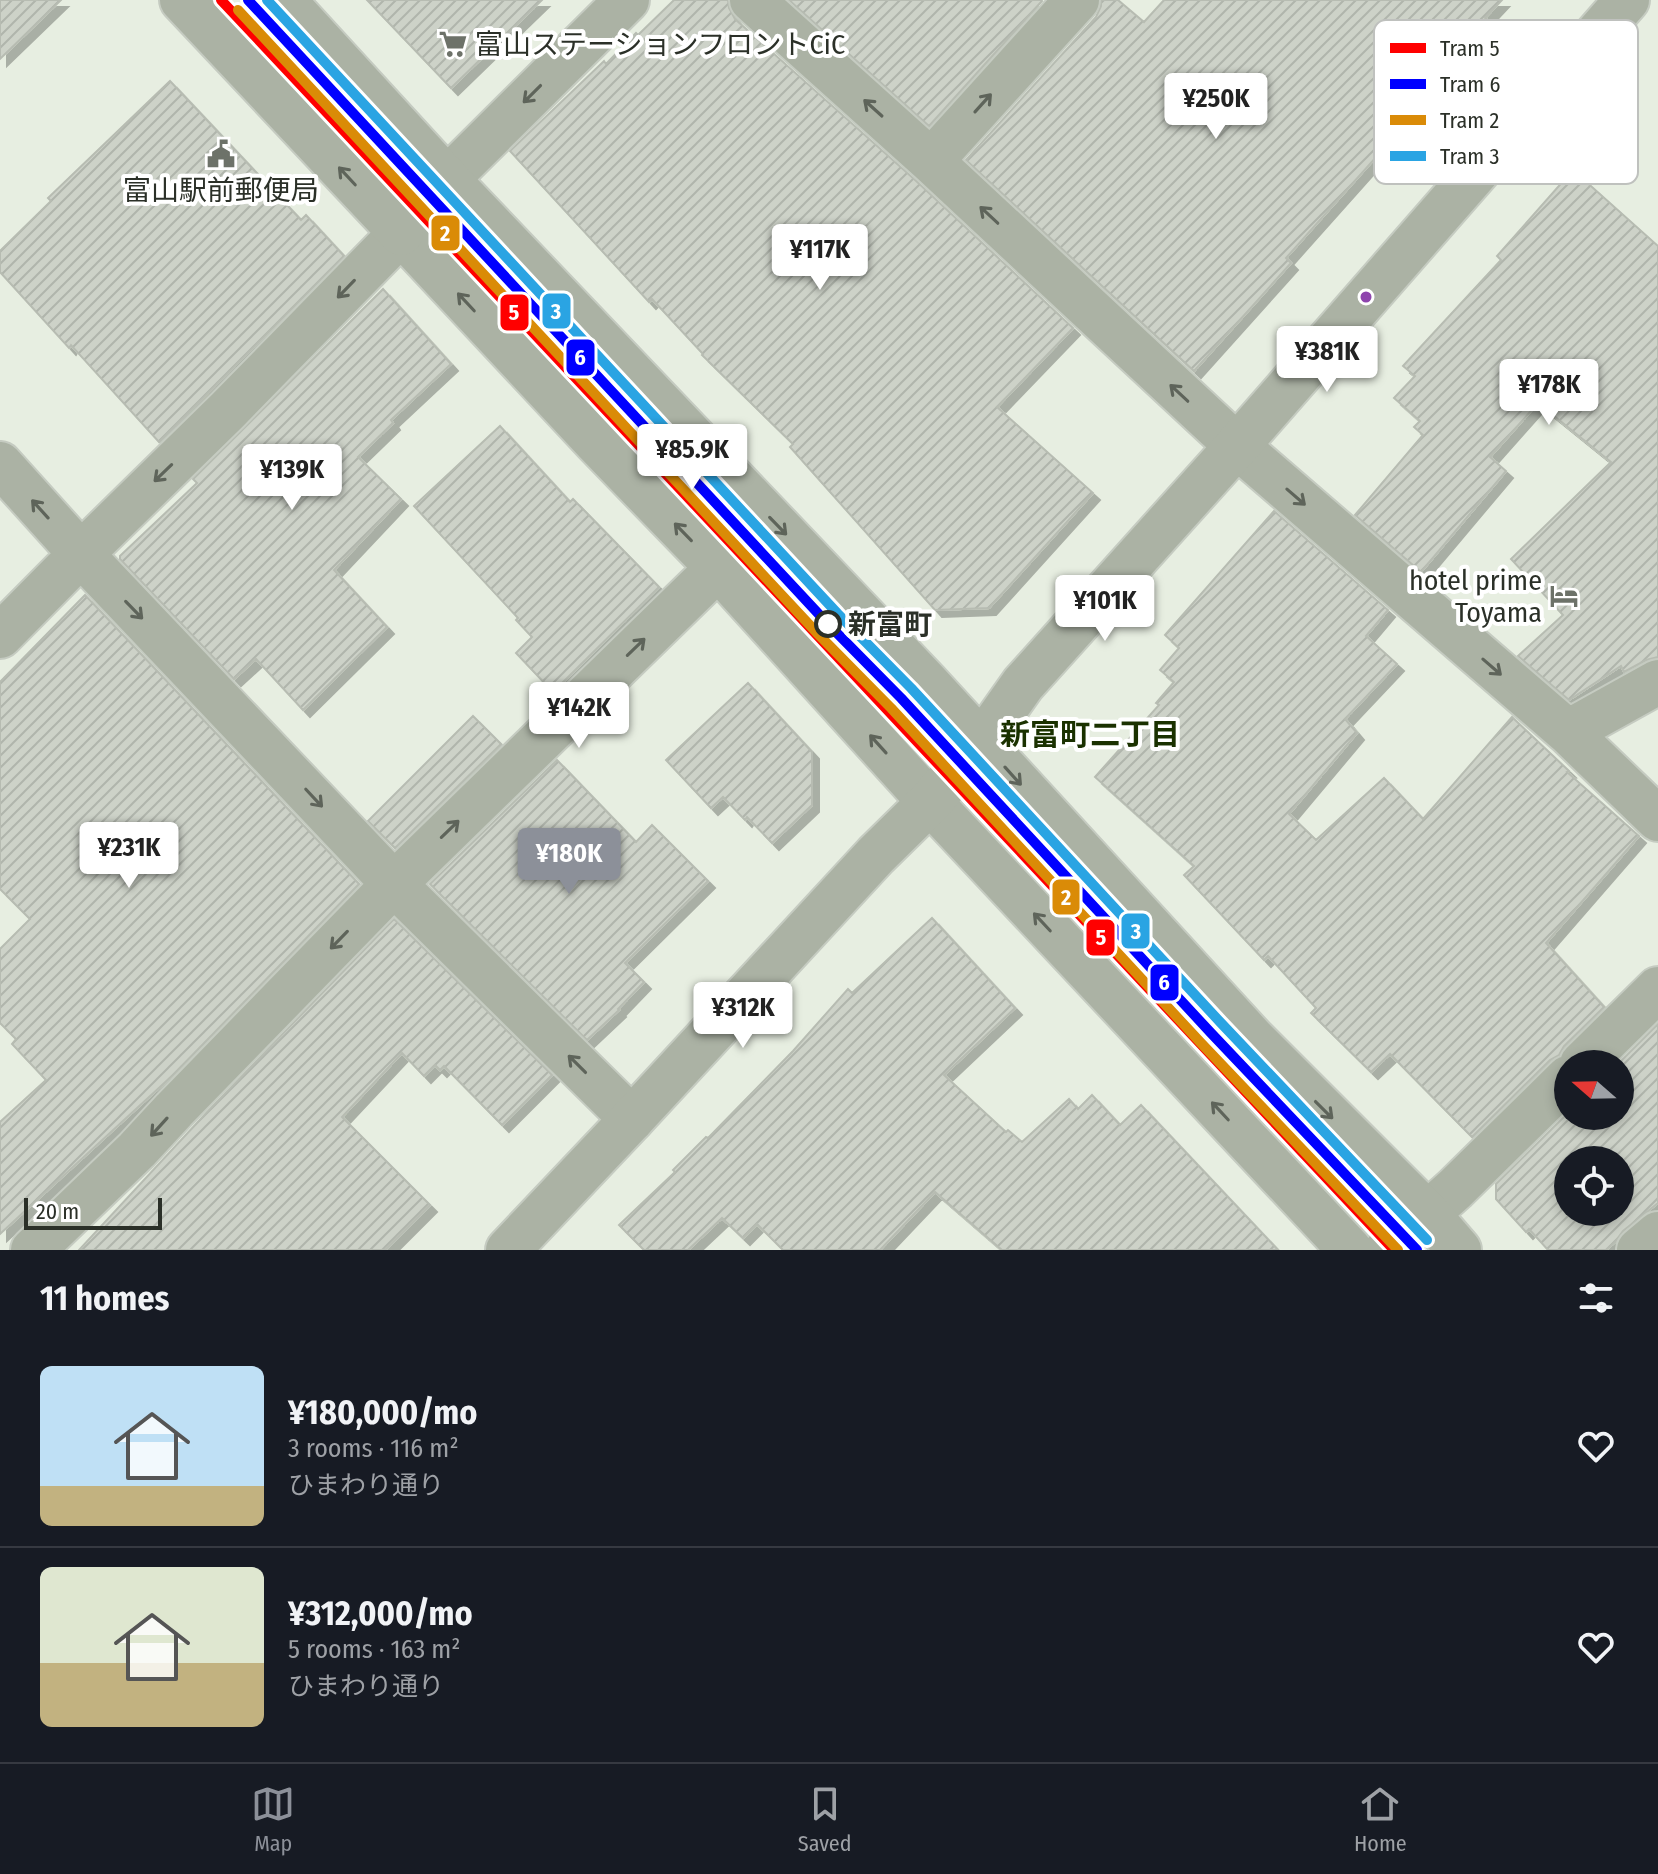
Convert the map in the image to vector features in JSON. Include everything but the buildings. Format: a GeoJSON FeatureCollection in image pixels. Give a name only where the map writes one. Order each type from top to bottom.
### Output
{"type":"FeatureCollection","features":[{"type":"Feature","properties":{"kind":"street"},"geometry":{"type":"LineString","coordinates":[[182,0],[718,568],[930,802],[1350,1250]]}},
{"type":"Feature","properties":{"kind":"street"},"geometry":{"type":"LineString","coordinates":[[283,0],[447,179],[982,742],[1252,1038],[1428,1214],[1459,1250]]}},
{"type":"Feature","properties":{"kind":"street"},"geometry":{"type":"LineString","coordinates":[[0,636],[228,410],[401,233],[447,179],[627,0]]}},
{"type":"Feature","properties":{"kind":"street"},"geometry":{"type":"LineString","coordinates":[[752,0],[931,161],[1237,446],[1568,732],[1658,819]]}},
{"type":"Feature","properties":{"kind":"street"},"geometry":{"type":"LineString","coordinates":[[931,161],[1077,0]]}},
{"type":"Feature","properties":{"kind":"street"},"geometry":{"type":"LineString","coordinates":[[1610,20],[1627,0]]}},
{"type":"Feature","properties":{"kind":"street"},"geometry":{"type":"LineString","coordinates":[[523,1245],[632,1119],[876,855],[930,802],[982,742],[1023,684],[1466,184]]}},
{"type":"Feature","properties":{"kind":"street"},"geometry":{"type":"LineString","coordinates":[[0,464],[81,554],[394,884],[632,1119]]}},
{"type":"Feature","properties":{"kind":"street"},"geometry":{"type":"LineString","coordinates":[[33,1250],[137,1150],[394,884],[718,568]]}},
{"type":"Feature","properties":{"kind":"street"},"geometry":{"type":"LineString","coordinates":[[1568,732],[1658,682]]}},
{"type":"Feature","properties":{"kind":"street"},"geometry":{"type":"LineString","coordinates":[[1596,1050],[1658,989]]}},
{"type":"Feature","properties":{"kind":"street"},"geometry":{"type":"LineString","coordinates":[[1387,1250],[1554,1092]]}},
{"type":"Feature","properties":{"kind":"street"},"geometry":{"type":"LineString","coordinates":[[1639,1250],[1658,1234]]}},
{"type":"Feature","properties":{"kind":"tram line","name":"5"},"geometry":{"type":"LineString","coordinates":[[221,0],[1394,1250]]}},
{"type":"Feature","properties":{"kind":"tram line","name":"6"},"geometry":{"type":"LineString","coordinates":[[248,0],[828,624],[901,698],[1417,1250]]}},
{"type":"Feature","properties":{"kind":"tram line","name":"3"},"geometry":{"type":"LineString","coordinates":[[267,0],[838,614],[911,688],[1427,1240]]}},
{"type":"Feature","properties":{"kind":"tram line","name":"2"},"geometry":{"type":"LineString","coordinates":[[238,10],[818,634],[891,708],[1201,1043],[1398,1250]]}},
{"type":"Feature","properties":{"kind":"place","name":"富山ステーションフロントCiC"},"geometry":{"type":"Point","coordinates":[453,44]}},
{"type":"Feature","properties":{"kind":"place","name":"富山駅前郵便局"},"geometry":{"type":"Point","coordinates":[221,154]}},
{"type":"Feature","properties":{"kind":"place","name":"hotel prime Toyama"},"geometry":{"type":"Point","coordinates":[1564,596]}},
{"type":"Feature","properties":{"kind":"place","name":"新富町"},"geometry":{"type":"Point","coordinates":[828,624]}},
{"type":"Feature","properties":{"kind":"district","name":"新富町二丁目"},"geometry":{"type":"Point","coordinates":[1090,735]}}]}
